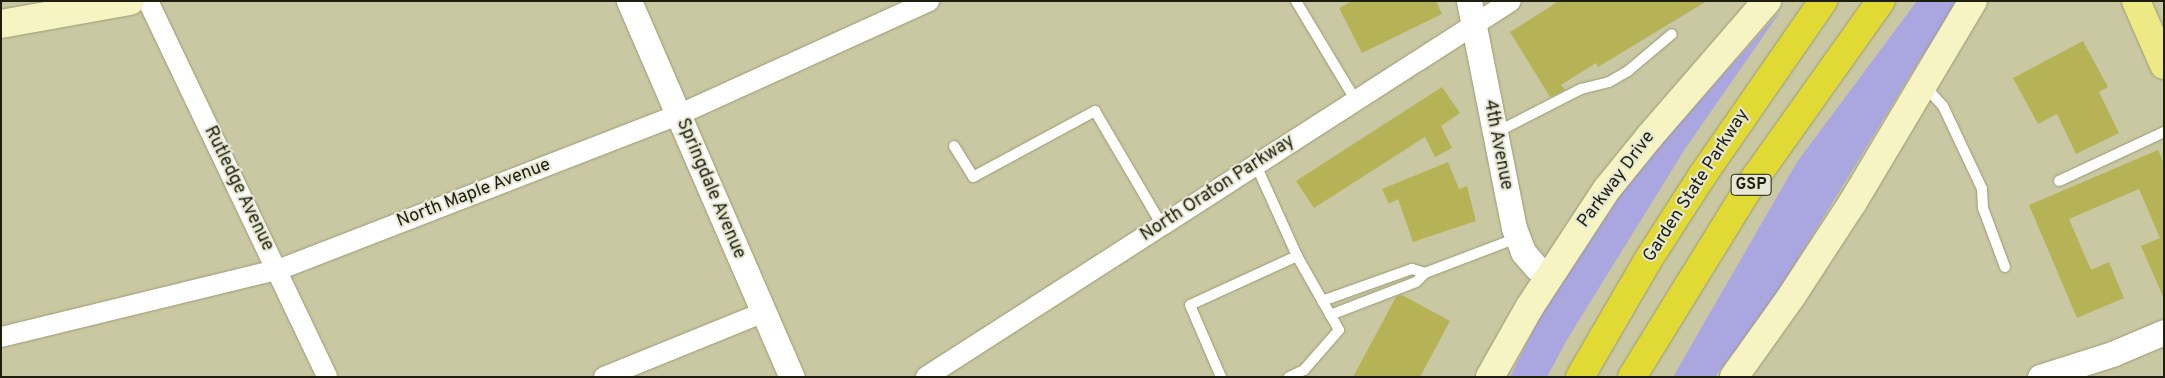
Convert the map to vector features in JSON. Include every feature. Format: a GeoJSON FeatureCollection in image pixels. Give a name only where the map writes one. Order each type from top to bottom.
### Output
{"type":"FeatureCollection","features":[{"type":"Feature","properties":{"kind":"highway","name":"Garden State Parkway"},"geometry":{"type":"LineString","coordinates":[[1580,377],[1648,260],[1702,176],[1823,1]]}},
{"type":"Feature","properties":{"kind":"highway","name":"GSP"},"geometry":{"type":"LineString","coordinates":[[1632,377],[1755,178],[1881,1]]}},
{"type":"Feature","properties":{"kind":"main road"},"geometry":{"type":"LineString","coordinates":[[1,24],[130,1]]}},
{"type":"Feature","properties":{"kind":"main road","name":"Parkway Drive"},"geometry":{"type":"LineString","coordinates":[[1490,377],[1548,277],[1586,218],[1623,170],[1767,1]]}},
{"type":"Feature","properties":{"kind":"main road"},"geometry":{"type":"LineString","coordinates":[[1734,377],[1827,243],[1973,1]]}},
{"type":"Feature","properties":{"kind":"main road"},"geometry":{"type":"LineString","coordinates":[[2139,2],[2164,65]]}},
{"type":"Feature","properties":{"kind":"street","name":"Rutledge Avenue"},"geometry":{"type":"LineString","coordinates":[[148,1],[327,377]]}},
{"type":"Feature","properties":{"kind":"street","name":"Springdale Avenue"},"geometry":{"type":"LineString","coordinates":[[629,1],[792,377]]}},
{"type":"Feature","properties":{"kind":"street","name":"North Maple Avenue"},"geometry":{"type":"LineString","coordinates":[[1,337],[277,271],[678,115],[929,1]]}},
{"type":"Feature","properties":{"kind":"street","name":"4th Avenue"},"geometry":{"type":"LineString","coordinates":[[1469,1],[1494,134],[1517,238],[1530,261],[1548,277]]}},
{"type":"Feature","properties":{"kind":"street","name":"North Oraton Parkway"},"geometry":{"type":"LineString","coordinates":[[926,377],[1511,1]]}},
{"type":"Feature","properties":{"kind":"street"},"geometry":{"type":"LineString","coordinates":[[604,377],[764,312]]}},
{"type":"Feature","properties":{"kind":"street"},"geometry":{"type":"LineString","coordinates":[[2040,377],[2112,354],[2164,332]]}},
{"type":"Feature","properties":{"kind":"lane"},"geometry":{"type":"LineString","coordinates":[[1296,1],[1356,101]]}},
{"type":"Feature","properties":{"kind":"lane"},"geometry":{"type":"LineString","coordinates":[[1494,134],[1580,89],[1609,82],[1628,71],[1672,34]]}},
{"type":"Feature","properties":{"kind":"lane"},"geometry":{"type":"LineString","coordinates":[[1923,84],[1944,106],[1982,189],[1983,208],[2005,267]]}},
{"type":"Feature","properties":{"kind":"lane"},"geometry":{"type":"LineString","coordinates":[[954,146],[973,177],[1095,111],[1162,225]]}},
{"type":"Feature","properties":{"kind":"lane"},"geometry":{"type":"LineString","coordinates":[[2059,181],[2164,132]]}},
{"type":"Feature","properties":{"kind":"lane"},"geometry":{"type":"LineString","coordinates":[[1256,165],[1297,256],[1339,330],[1304,370],[1289,377]]}},
{"type":"Feature","properties":{"kind":"lane"},"geometry":{"type":"LineString","coordinates":[[1330,315],[1416,282],[1425,273],[1517,238]]}},
{"type":"Feature","properties":{"kind":"lane"},"geometry":{"type":"LineString","coordinates":[[1221,377],[1190,305],[1297,256]]}},
{"type":"Feature","properties":{"kind":"lane"},"geometry":{"type":"LineString","coordinates":[[1322,301],[1412,268],[1425,273]]}},
{"type":"Feature","properties":{"kind":"shaded area"},"geometry":{"type":"Polygon","coordinates":[[[1917,1],[1959,1],[1919,61],[1771,303],[1715,377],[1673,377],[1797,162],[1917,1]]]}},
{"type":"Feature","properties":{"kind":"shaded area"},"geometry":{"type":"Polygon","coordinates":[[[1782,9],[1685,149],[1568,338],[1547,377],[1510,377],[1540,317],[1635,173],[1782,9]]]}},
{"type":"Feature","properties":{"kind":"building"},"geometry":{"type":"Polygon","coordinates":[[[1352,1],[1436,1],[1442,14],[1362,53],[1339,8],[1352,1]]]}},
{"type":"Feature","properties":{"kind":"building"},"geometry":{"type":"Polygon","coordinates":[[[1559,1],[1707,1],[1598,67],[1596,63],[1561,85],[1565,90],[1550,97],[1510,32],[1559,1]]]}},
{"type":"Feature","properties":{"kind":"building"},"geometry":{"type":"Polygon","coordinates":[[[2083,41],[2108,87],[2099,92],[2119,133],[2076,154],[2057,114],[2038,124],[2013,78],[2083,41]]]}},
{"type":"Feature","properties":{"kind":"building"},"geometry":{"type":"Polygon","coordinates":[[[1442,87],[1460,113],[1441,126],[1452,148],[1435,157],[1425,137],[1314,208],[1296,181],[1442,87]]]}},
{"type":"Feature","properties":{"kind":"building"},"geometry":{"type":"Polygon","coordinates":[[[2158,150],[2164,163],[2164,299],[2141,246],[2160,238],[2139,189],[2069,219],[2091,270],[2109,262],[2124,298],[2077,318],[2029,205],[2158,150]]]}},
{"type":"Feature","properties":{"kind":"building"},"geometry":{"type":"Polygon","coordinates":[[[1448,162],[1459,189],[1467,186],[1476,221],[1413,242],[1398,199],[1389,204],[1382,189],[1448,162]]]}},
{"type":"Feature","properties":{"kind":"building"},"geometry":{"type":"Polygon","coordinates":[[[1402,295],[1450,321],[1420,377],[1353,377],[1396,297],[1402,295]]]}}]}
